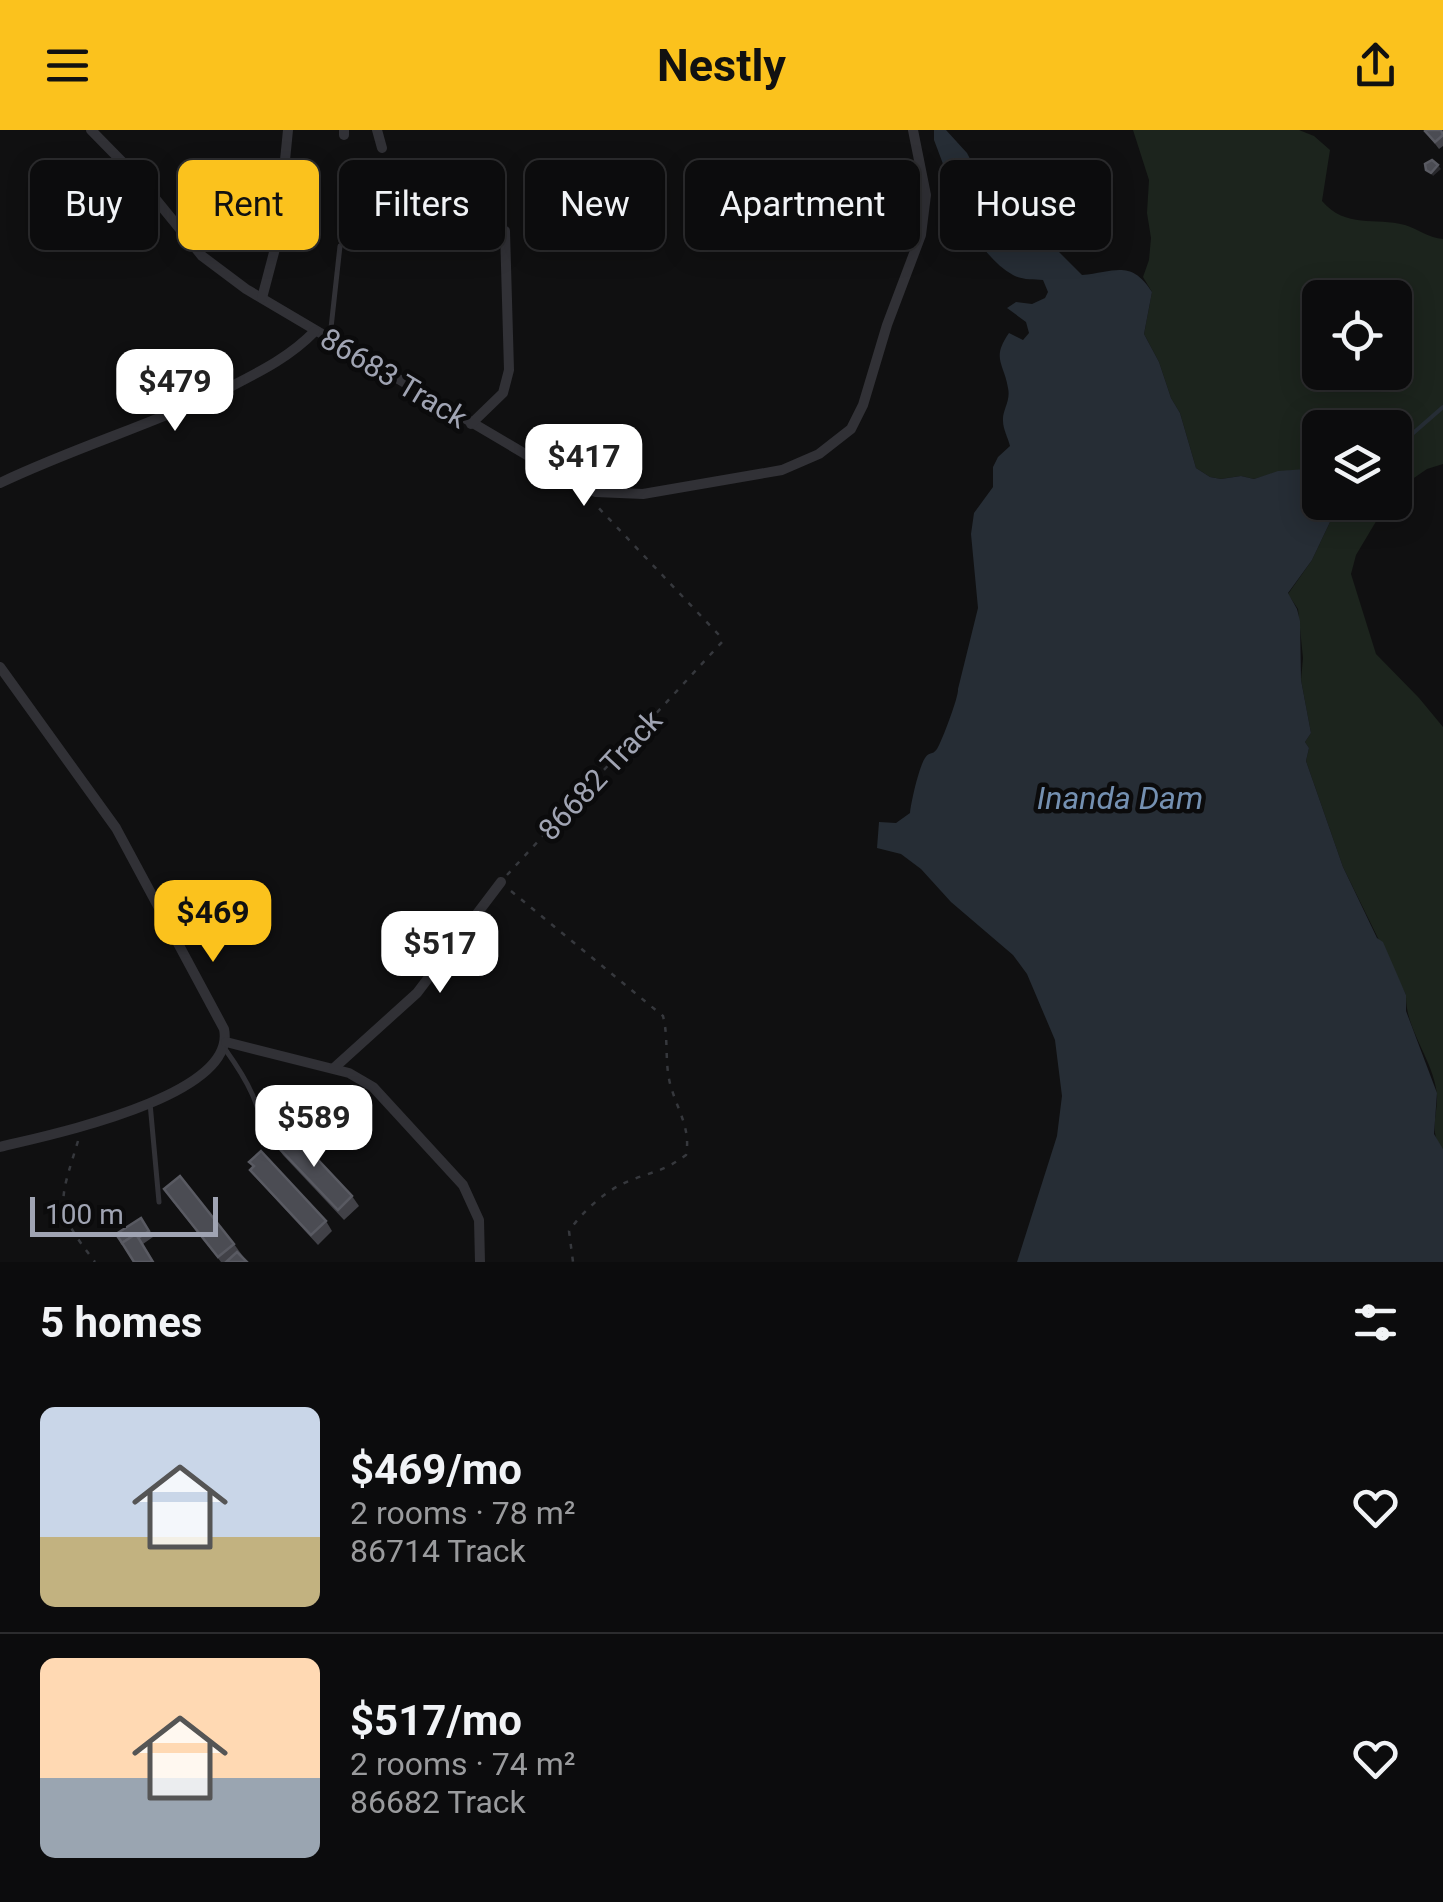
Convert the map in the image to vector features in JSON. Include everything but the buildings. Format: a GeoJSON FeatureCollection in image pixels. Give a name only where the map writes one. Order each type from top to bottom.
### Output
{"type":"FeatureCollection","features":[{"type":"Feature","properties":{"kind":"street","name":"86683 Track"},"geometry":{"type":"LineString","coordinates":[[92,130],[140,180],[202,256],[262,298],[576,484],[596,492],[643,494],[782,470],[819,454],[851,428],[863,405],[887,325],[921,236],[926,194],[913,130]]}},
{"type":"Feature","properties":{"kind":"street"},"geometry":{"type":"LineString","coordinates":[[262,298],[277,241],[288,130]]}},
{"type":"Feature","properties":{"kind":"street"},"geometry":{"type":"LineString","coordinates":[[377,130],[382,148]]}},
{"type":"Feature","properties":{"kind":"street"},"geometry":{"type":"LineString","coordinates":[[472,424],[503,393],[508,370],[505,232]]}},
{"type":"Feature","properties":{"kind":"street"},"geometry":{"type":"LineString","coordinates":[[0,483],[142,427],[218,392],[298,348],[315,331]]}},
{"type":"Feature","properties":{"kind":"street"},"geometry":{"type":"LineString","coordinates":[[0,667],[116,828],[224,1029],[226,1046],[220,1057],[193,1080],[150,1103],[83,1126],[0,1147]]}},
{"type":"Feature","properties":{"kind":"street"},"geometry":{"type":"LineString","coordinates":[[334,1068],[417,993],[501,882]]}},
{"type":"Feature","properties":{"kind":"street"},"geometry":{"type":"LineString","coordinates":[[226,1046],[334,1068],[372,1088],[464,1185],[479,1220],[480,1262]]}},
{"type":"Feature","properties":{"kind":"lane"},"geometry":{"type":"LineString","coordinates":[[330,340],[340,250]]}},
{"type":"Feature","properties":{"kind":"lane"},"geometry":{"type":"LineString","coordinates":[[226,1046],[251,1085],[260,1108],[266,1146]]}},
{"type":"Feature","properties":{"kind":"lane"},"geometry":{"type":"LineString","coordinates":[[150,1103],[159,1202]]}},
{"type":"Feature","properties":{"kind":"path","name":"86682 Track"},"geometry":{"type":"LineString","coordinates":[[501,882],[722,642],[576,484]]}},
{"type":"Feature","properties":{"kind":"path"},"geometry":{"type":"LineString","coordinates":[[501,882],[663,1016],[668,1033],[670,1084],[689,1139],[686,1155],[658,1174],[626,1181],[576,1220],[569,1231],[574,1262]]}},
{"type":"Feature","properties":{"kind":"path"},"geometry":{"type":"LineString","coordinates":[[83,1126],[62,1193],[62,1211],[71,1231],[95,1262]]}},
{"type":"Feature","properties":{"kind":"shaded area"},"geometry":{"type":"Polygon","coordinates":[[[1133,130],[1299,130],[1314,136],[1330,150],[1322,201],[1331,210],[1351,219],[1405,225],[1443,239],[1443,464],[1412,479],[1412,410],[1302,410],[1302,470],[1254,479],[1221,479],[1196,468],[1180,413],[1144,334],[1152,292],[1143,277],[1151,238],[1147,213],[1149,180],[1133,130]]]}},
{"type":"Feature","properties":{"kind":"shaded area"},"geometry":{"type":"Polygon","coordinates":[[[1331,520],[1377,520],[1356,555],[1351,574],[1376,654],[1443,727],[1443,1149],[1435,1130],[1435,1082],[1410,1020],[1406,995],[1343,867],[1306,761],[1309,748],[1305,742],[1311,733],[1301,680],[1298,609],[1288,594],[1312,560],[1331,520]]]}},
{"type":"Feature","properties":{"kind":"water","name":"Inanda Dam"},"geometry":{"type":"Polygon","coordinates":[[[934,130],[946,130],[971,160],[942,160],[934,130]]]}},
{"type":"Feature","properties":{"kind":"water","name":"Inanda Dam"},"geometry":{"type":"Polygon","coordinates":[[[985,250],[1057,250],[1082,275],[1122,270],[1137,275],[1152,292],[1144,334],[1180,413],[1196,468],[1221,479],[1254,479],[1278,471],[1302,469],[1302,520],[1331,520],[1312,560],[1288,593],[1300,621],[1301,680],[1311,733],[1305,742],[1309,748],[1306,761],[1343,867],[1406,995],[1406,1011],[1437,1093],[1434,1134],[1443,1149],[1443,1262],[1017,1262],[1057,1136],[1062,1096],[1055,1040],[1027,974],[1013,955],[951,902],[921,869],[901,854],[877,848],[879,822],[896,823],[910,813],[923,762],[939,744],[958,693],[978,608],[971,534],[974,513],[993,487],[993,467],[998,457],[1010,446],[1003,424],[1009,393],[1000,361],[1001,349],[1009,333],[1023,340],[1029,333],[1026,322],[1007,308],[1016,302],[1032,304],[1048,292],[1043,280],[1024,279],[998,264],[985,250]]]}},
{"type":"Feature","properties":{"kind":"waterway"},"geometry":{"type":"LineString","coordinates":[[1412,434],[1443,407]]}}]}
